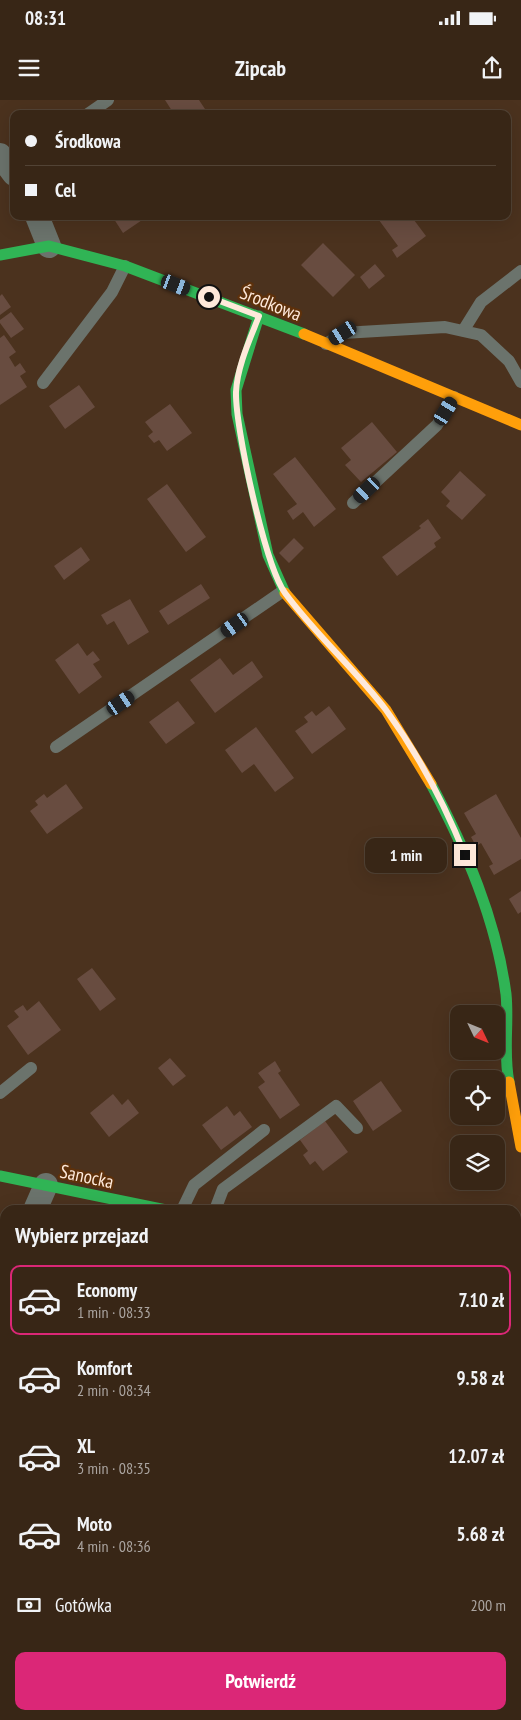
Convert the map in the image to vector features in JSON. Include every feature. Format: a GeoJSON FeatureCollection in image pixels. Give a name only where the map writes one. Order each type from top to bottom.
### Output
{"type":"FeatureCollection","features":[{"type":"Feature","properties":{"kind":"street"},"geometry":{"type":"LineString","coordinates":[[39,220],[49,246]]}},
{"type":"Feature","properties":{"kind":"street","name":"Środkowa"},"geometry":{"type":"LineString","coordinates":[[0,255],[49,246],[126,266],[259,316],[521,425]]}},
{"type":"Feature","properties":{"kind":"street"},"geometry":{"type":"LineString","coordinates":[[259,316],[236,390],[237,414],[268,555],[284,591],[386,710],[418,760],[453,826],[484,900],[499,948],[506,997],[507,1072],[516,1090],[521,1147]]}},
{"type":"Feature","properties":{"kind":"street","name":"Sanocka"},"geometry":{"type":"LineString","coordinates":[[0,1176],[142,1205]]}},
{"type":"Feature","properties":{"kind":"street"},"geometry":{"type":"LineString","coordinates":[[37,1205],[46,1185]]}},
{"type":"Feature","properties":{"kind":"lane"},"geometry":{"type":"LineString","coordinates":[[94,110],[108,100]]}},
{"type":"Feature","properties":{"kind":"lane"},"geometry":{"type":"LineString","coordinates":[[43,383],[112,292],[126,266]]}},
{"type":"Feature","properties":{"kind":"lane"},"geometry":{"type":"LineString","coordinates":[[463,331],[481,302],[521,271]]}},
{"type":"Feature","properties":{"kind":"lane"},"geometry":{"type":"LineString","coordinates":[[326,344],[343,333],[446,327],[481,335],[509,361],[521,382]]}},
{"type":"Feature","properties":{"kind":"lane"},"geometry":{"type":"LineString","coordinates":[[353,503],[437,425],[454,397]]}},
{"type":"Feature","properties":{"kind":"lane"},"geometry":{"type":"LineString","coordinates":[[56,747],[284,591]]}},
{"type":"Feature","properties":{"kind":"lane"},"geometry":{"type":"LineString","coordinates":[[0,1093],[31,1068]]}},
{"type":"Feature","properties":{"kind":"lane"},"geometry":{"type":"LineString","coordinates":[[217,1205],[223,1189],[336,1106],[357,1128]]}},
{"type":"Feature","properties":{"kind":"lane"},"geometry":{"type":"LineString","coordinates":[[184,1205],[194,1185],[264,1130]]}},
{"type":"Feature","properties":{"kind":"building"},"geometry":{"type":"Polygon","coordinates":[[[165,100],[199,100],[205,109],[203,110],[171,110],[165,100]]]}},
{"type":"Feature","properties":{"kind":"building"},"geometry":{"type":"Polygon","coordinates":[[[115,220],[142,220],[123,233],[115,220]]]}},
{"type":"Feature","properties":{"kind":"building"},"geometry":{"type":"Polygon","coordinates":[[[379,220],[414,220],[426,236],[397,258],[392,250],[398,246],[379,220]]]}},
{"type":"Feature","properties":{"kind":"building"},"geometry":{"type":"Polygon","coordinates":[[[323,243],[355,275],[333,297],[301,265],[323,243]]]}},
{"type":"Feature","properties":{"kind":"building"},"geometry":{"type":"Polygon","coordinates":[[[375,264],[385,276],[369,289],[360,277],[375,264]]]}},
{"type":"Feature","properties":{"kind":"building"},"geometry":{"type":"Polygon","coordinates":[[[2,294],[11,307],[0,315],[0,296],[2,294]]]}},
{"type":"Feature","properties":{"kind":"building"},"geometry":{"type":"Polygon","coordinates":[[[11,312],[24,329],[11,338],[0,323],[0,320],[11,312]]]}},
{"type":"Feature","properties":{"kind":"building"},"geometry":{"type":"Polygon","coordinates":[[[4,335],[16,352],[9,357],[15,367],[20,363],[26,372],[20,376],[27,387],[0,405],[0,338],[4,335]]]}},
{"type":"Feature","properties":{"kind":"building"},"geometry":{"type":"Polygon","coordinates":[[[79,385],[95,407],[65,429],[49,406],[79,385]]]}},
{"type":"Feature","properties":{"kind":"building"},"geometry":{"type":"Polygon","coordinates":[[[170,404],[192,433],[167,451],[159,440],[154,443],[148,436],[153,432],[145,422],[170,404]]]}},
{"type":"Feature","properties":{"kind":"building"},"geometry":{"type":"Polygon","coordinates":[[[372,422],[397,452],[361,482],[345,465],[351,460],[341,448],[372,422]]]}},
{"type":"Feature","properties":{"kind":"building"},"geometry":{"type":"Polygon","coordinates":[[[295,457],[336,509],[314,527],[303,512],[293,520],[287,511],[297,504],[273,474],[295,457]]]}},
{"type":"Feature","properties":{"kind":"building"},"geometry":{"type":"Polygon","coordinates":[[[460,471],[486,495],[462,520],[446,506],[450,501],[441,492],[460,471]]]}},
{"type":"Feature","properties":{"kind":"building"},"geometry":{"type":"Polygon","coordinates":[[[167,484],[206,537],[186,552],[147,499],[167,484]]]}},
{"type":"Feature","properties":{"kind":"building"},"geometry":{"type":"Polygon","coordinates":[[[428,519],[441,538],[434,543],[436,547],[397,576],[382,557],[421,528],[419,526],[428,519]]]}},
{"type":"Feature","properties":{"kind":"building"},"geometry":{"type":"Polygon","coordinates":[[[294,538],[304,548],[289,563],[279,553],[294,538]]]}},
{"type":"Feature","properties":{"kind":"building"},"geometry":{"type":"Polygon","coordinates":[[[81,547],[90,560],[64,580],[54,566],[81,547]]]}},
{"type":"Feature","properties":{"kind":"building"},"geometry":{"type":"Polygon","coordinates":[[[201,584],[210,598],[168,625],[159,611],[201,584]]]}},
{"type":"Feature","properties":{"kind":"building"},"geometry":{"type":"Polygon","coordinates":[[[130,599],[149,632],[128,645],[114,621],[107,625],[101,615],[130,599]]]}},
{"type":"Feature","properties":{"kind":"building"},"geometry":{"type":"Polygon","coordinates":[[[78,643],[87,656],[93,651],[100,660],[93,664],[102,677],[79,694],[55,660],[78,643]]]}},
{"type":"Feature","properties":{"kind":"building"},"geometry":{"type":"Polygon","coordinates":[[[220,658],[233,675],[252,661],[263,677],[215,713],[190,680],[220,658]]]}},
{"type":"Feature","properties":{"kind":"building"},"geometry":{"type":"Polygon","coordinates":[[[178,701],[195,723],[166,744],[149,722],[178,701]]]}},
{"type":"Feature","properties":{"kind":"building"},"geometry":{"type":"Polygon","coordinates":[[[329,706],[346,729],[312,754],[295,731],[308,722],[304,717],[312,711],[316,716],[329,706]]]}},
{"type":"Feature","properties":{"kind":"building"},"geometry":{"type":"Polygon","coordinates":[[[256,727],[294,778],[275,792],[254,764],[242,773],[225,750],[256,727]]]}},
{"type":"Feature","properties":{"kind":"building"},"geometry":{"type":"Polygon","coordinates":[[[66,784],[83,808],[47,834],[30,811],[38,805],[35,801],[44,794],[47,798],[66,784]]]}},
{"type":"Feature","properties":{"kind":"building"},"geometry":{"type":"Polygon","coordinates":[[[496,794],[521,838],[521,859],[494,875],[489,866],[493,864],[481,843],[476,846],[471,837],[476,834],[464,813],[496,794]]]}},
{"type":"Feature","properties":{"kind":"building"},"geometry":{"type":"Polygon","coordinates":[[[521,891],[521,912],[518,914],[509,899],[521,891]]]}},
{"type":"Feature","properties":{"kind":"building"},"geometry":{"type":"Polygon","coordinates":[[[92,968],[116,999],[100,1011],[77,979],[92,968]]]}},
{"type":"Feature","properties":{"kind":"building"},"geometry":{"type":"Polygon","coordinates":[[[39,1001],[61,1030],[28,1055],[7,1026],[19,1017],[14,1011],[23,1005],[27,1011],[39,1001]]]}},
{"type":"Feature","properties":{"kind":"building"},"geometry":{"type":"Polygon","coordinates":[[[170,1058],[186,1076],[173,1086],[158,1068],[170,1058]]]}},
{"type":"Feature","properties":{"kind":"building"},"geometry":{"type":"Polygon","coordinates":[[[275,1061],[281,1071],[278,1073],[300,1105],[280,1119],[258,1087],[265,1082],[258,1073],[275,1061]]]}},
{"type":"Feature","properties":{"kind":"building"},"geometry":{"type":"Polygon","coordinates":[[[381,1081],[402,1111],[373,1131],[353,1101],[381,1081]]]}},
{"type":"Feature","properties":{"kind":"building"},"geometry":{"type":"Polygon","coordinates":[[[113,1094],[122,1105],[128,1099],[139,1113],[109,1137],[90,1113],[113,1094]]]}},
{"type":"Feature","properties":{"kind":"building"},"geometry":{"type":"Polygon","coordinates":[[[227,1106],[234,1116],[240,1111],[252,1127],[221,1150],[202,1125],[227,1106]]]}},
{"type":"Feature","properties":{"kind":"building"},"geometry":{"type":"Polygon","coordinates":[[[325,1121],[348,1152],[323,1171],[315,1161],[310,1165],[303,1155],[308,1151],[300,1140],[325,1121]]]}},
{"type":"Feature","properties":{"kind":"traffic: fast"},"geometry":{"type":"LineString","coordinates":[[0,255],[49,246],[125,266],[304,334]]}},
{"type":"Feature","properties":{"kind":"traffic: fast"},"geometry":{"type":"LineString","coordinates":[[259,316],[236,390],[237,414],[268,555],[285,593]]}},
{"type":"Feature","properties":{"kind":"traffic: fast"},"geometry":{"type":"LineString","coordinates":[[431,784],[456,834],[478,886],[495,939],[506,994],[506,1060],[509,1082]]}},
{"type":"Feature","properties":{"kind":"traffic: fast"},"geometry":{"type":"LineString","coordinates":[[0,1176],[142,1205]]}},
{"type":"Feature","properties":{"kind":"traffic: slow"},"geometry":{"type":"LineString","coordinates":[[304,334],[521,425]]}},
{"type":"Feature","properties":{"kind":"traffic: slow"},"geometry":{"type":"LineString","coordinates":[[285,593],[386,710],[431,784]]}},
{"type":"Feature","properties":{"kind":"traffic: slow"},"geometry":{"type":"LineString","coordinates":[[509,1082],[521,1147]]}},
{"type":"Feature","properties":{"kind":"route"},"geometry":{"type":"LineString","coordinates":[[209,297],[259,316],[236,390],[237,414],[268,555],[284,591],[386,710],[418,760],[453,826],[465,855]]}}]}
